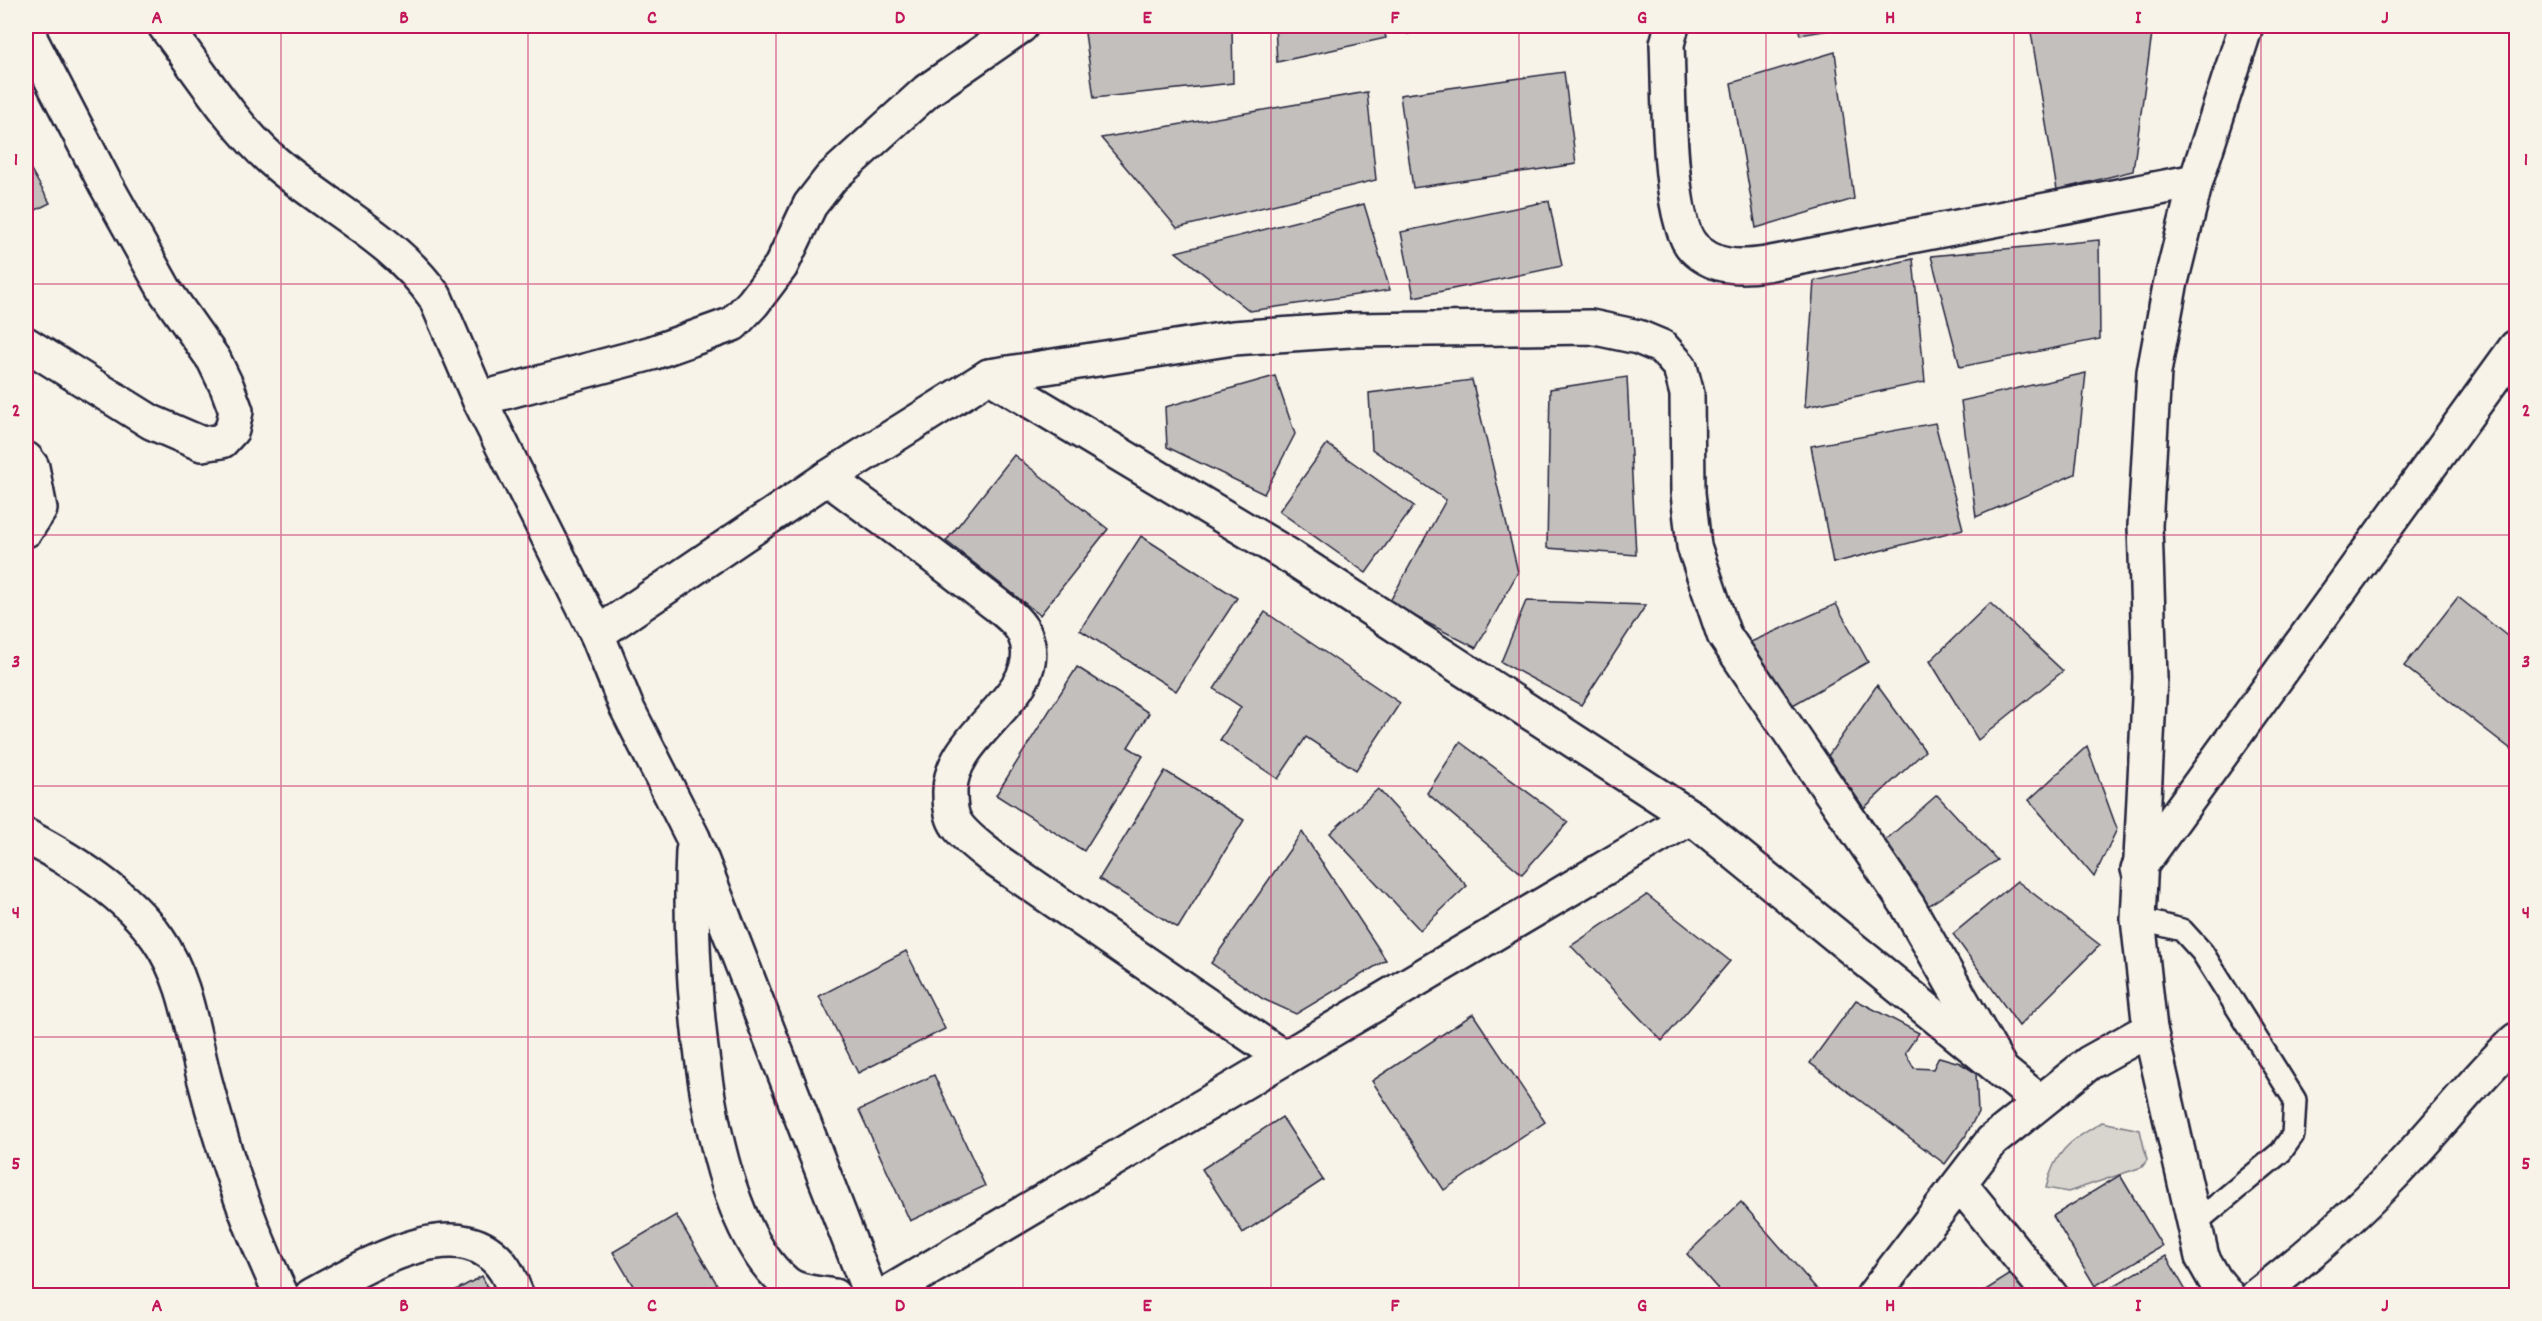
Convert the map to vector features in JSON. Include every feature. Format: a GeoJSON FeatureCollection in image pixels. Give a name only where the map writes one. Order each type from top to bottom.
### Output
{"type":"FeatureCollection","features":[{"type":"Feature","properties":{"kind":"street"},"geometry":{"type":"LineString","coordinates":[[26,344],[151,422],[202,444],[222,441],[232,430],[236,411],[214,360],[166,292],[64,104],[31,40],[28,26]]}},
{"type":"Feature","properties":{"kind":"street"},"geometry":{"type":"LineString","coordinates":[[165,26],[226,108],[269,157],[303,185],[400,256],[424,282],[438,305],[479,399],[597,634],[627,708],[693,838],[871,1296]]}},
{"type":"Feature","properties":{"kind":"street"},"geometry":{"type":"LineString","coordinates":[[479,399],[652,353],[733,324],[753,303],[781,266],[810,205],[831,178],[927,91],[1021,26]]}},
{"type":"Feature","properties":{"kind":"street"},"geometry":{"type":"LineString","coordinates":[[1672,26],[1667,45],[1673,165],[1680,219],[1684,235],[1693,247],[1718,263],[1736,267],[1766,264],[2196,181]]}},
{"type":"Feature","properties":{"kind":"street"},"geometry":{"type":"LineString","coordinates":[[2228,1296],[2215,1280],[2202,1257],[2150,1029],[2138,920],[2138,869],[2150,678],[2145,526],[2154,372],[2170,286],[2196,181],[2246,26]]}},
{"type":"Feature","properties":{"kind":"street"},"geometry":{"type":"LineString","coordinates":[[597,634],[827,478],[989,376],[1233,338],[1350,330],[1591,327],[1638,337],[1662,347],[1680,368],[1687,394],[1688,493],[1694,546],[1724,635],[1908,906],[2003,1073]]}},
{"type":"Feature","properties":{"kind":"street"},"geometry":{"type":"LineString","coordinates":[[2138,869],[2517,347]]}},
{"type":"Feature","properties":{"kind":"street"},"geometry":{"type":"LineString","coordinates":[[989,376],[1291,557],[1691,817],[2039,1101]]}},
{"type":"Feature","properties":{"kind":"street"},"geometry":{"type":"LineString","coordinates":[[26,459],[32,467],[40,509],[26,530]]}},
{"type":"Feature","properties":{"kind":"street"},"geometry":{"type":"LineString","coordinates":[[827,478],[959,575],[1007,614],[1023,632],[1029,653],[1024,675],[1013,693],[963,749],[954,764],[949,785],[950,804],[955,822],[960,829],[993,859],[1284,1058]]}},
{"type":"Feature","properties":{"kind":"street"},"geometry":{"type":"LineString","coordinates":[[883,1296],[1691,817]]}},
{"type":"Feature","properties":{"kind":"street"},"geometry":{"type":"LineString","coordinates":[[26,836],[88,874],[144,921],[159,940],[172,964],[186,1003],[205,1081],[241,1200],[282,1296]]}},
{"type":"Feature","properties":{"kind":"street"},"geometry":{"type":"LineString","coordinates":[[693,838],[691,898],[699,1019],[713,1130],[725,1180],[749,1235],[766,1263],[788,1285],[834,1296]]}},
{"type":"Feature","properties":{"kind":"street"},"geometry":{"type":"LineString","coordinates":[[1873,1296],[1992,1141],[2089,1063],[2150,1029]]}},
{"type":"Feature","properties":{"kind":"street"},"geometry":{"type":"LineString","coordinates":[[2257,1296],[2315,1250],[2391,1178],[2491,1064],[2517,1040]]}},
{"type":"Feature","properties":{"kind":"street"},"geometry":{"type":"LineString","coordinates":[[1960,1184],[2051,1296]]}},
{"type":"Feature","properties":{"kind":"street"},"geometry":{"type":"LineString","coordinates":[[311,1296],[362,1268],[411,1247],[430,1241],[453,1241],[470,1245],[495,1260],[504,1269],[517,1296]]}},
{"type":"Feature","properties":{"kind":"lane"},"geometry":{"type":"LineString","coordinates":[[2138,920],[2182,930],[2202,952],[2295,1100],[2293,1135],[2281,1152],[2193,1225]]}},
{"type":"Feature","properties":{"kind":"shaded area"},"geometry":{"type":"Polygon","coordinates":[[[2102,1122],[2140,1130],[2147,1160],[2142,1167],[2068,1192],[2046,1188],[2054,1164],[2060,1155],[2073,1141],[2102,1122]]]}},
{"type":"Feature","properties":{"kind":"building"},"geometry":{"type":"Polygon","coordinates":[[[1084,26],[1232,26],[1233,83],[1094,98],[1084,26]]]}},
{"type":"Feature","properties":{"kind":"building"},"geometry":{"type":"Polygon","coordinates":[[[1275,26],[1383,26],[1386,38],[1277,62],[1275,26]]]}},
{"type":"Feature","properties":{"kind":"building"},"geometry":{"type":"Polygon","coordinates":[[[1405,26],[1430,26],[1408,34],[1405,26]]]}},
{"type":"Feature","properties":{"kind":"building"},"geometry":{"type":"Polygon","coordinates":[[[1798,26],[1854,26],[1800,35],[1798,26]]]}},
{"type":"Feature","properties":{"kind":"building"},"geometry":{"type":"Polygon","coordinates":[[[2030,26],[2153,26],[2133,171],[2057,190],[2030,26]]]}},
{"type":"Feature","properties":{"kind":"building"},"geometry":{"type":"Polygon","coordinates":[[[1835,52],[1854,199],[1756,228],[1731,83],[1835,52]]]}},
{"type":"Feature","properties":{"kind":"building"},"geometry":{"type":"Polygon","coordinates":[[[1564,72],[1576,164],[1413,188],[1400,95],[1564,72]]]}},
{"type":"Feature","properties":{"kind":"building"},"geometry":{"type":"Polygon","coordinates":[[[1367,92],[1376,180],[1177,228],[1101,138],[1367,92]]]}},
{"type":"Feature","properties":{"kind":"building"},"geometry":{"type":"Polygon","coordinates":[[[26,161],[50,203],[26,215],[26,161]]]}},
{"type":"Feature","properties":{"kind":"building"},"geometry":{"type":"Polygon","coordinates":[[[1549,201],[1562,266],[1414,297],[1401,232],[1549,201]]]}},
{"type":"Feature","properties":{"kind":"building"},"geometry":{"type":"Polygon","coordinates":[[[1364,204],[1390,290],[1250,311],[1176,252],[1364,204]]]}},
{"type":"Feature","properties":{"kind":"building"},"geometry":{"type":"Polygon","coordinates":[[[2099,240],[2100,339],[1960,367],[1931,256],[2099,240]]]}},
{"type":"Feature","properties":{"kind":"building"},"geometry":{"type":"Polygon","coordinates":[[[1913,259],[1925,382],[1805,407],[1814,281],[1913,259]]]}},
{"type":"Feature","properties":{"kind":"building"},"geometry":{"type":"Polygon","coordinates":[[[2086,373],[2075,474],[1976,517],[1961,401],[2086,373]]]}},
{"type":"Feature","properties":{"kind":"building"},"geometry":{"type":"Polygon","coordinates":[[[1275,376],[1295,434],[1264,494],[1167,447],[1165,407],[1275,376]]]}},
{"type":"Feature","properties":{"kind":"building"},"geometry":{"type":"Polygon","coordinates":[[[1627,377],[1636,555],[1547,548],[1550,389],[1627,377]]]}},
{"type":"Feature","properties":{"kind":"building"},"geometry":{"type":"Polygon","coordinates":[[[1472,380],[1518,572],[1476,648],[1389,603],[1446,500],[1372,449],[1369,393],[1472,380]]]}},
{"type":"Feature","properties":{"kind":"building"},"geometry":{"type":"Polygon","coordinates":[[[1935,423],[1963,529],[1833,563],[1811,446],[1935,423]]]}},
{"type":"Feature","properties":{"kind":"building"},"geometry":{"type":"Polygon","coordinates":[[[1327,444],[1414,506],[1366,573],[1279,511],[1327,444]]]}},
{"type":"Feature","properties":{"kind":"building"},"geometry":{"type":"Polygon","coordinates":[[[1014,455],[1108,529],[1040,615],[946,541],[1014,455]]]}},
{"type":"Feature","properties":{"kind":"building"},"geometry":{"type":"Polygon","coordinates":[[[1141,536],[1237,598],[1176,691],[1080,630],[1141,536]]]}},
{"type":"Feature","properties":{"kind":"building"},"geometry":{"type":"Polygon","coordinates":[[[2458,597],[2516,643],[2516,753],[2404,666],[2458,597]]]}},
{"type":"Feature","properties":{"kind":"building"},"geometry":{"type":"Polygon","coordinates":[[[1526,601],[1646,605],[1581,705],[1501,662],[1526,601]]]}},
{"type":"Feature","properties":{"kind":"building"},"geometry":{"type":"Polygon","coordinates":[[[1990,603],[2063,671],[1978,740],[1930,661],[1990,603]]]}},
{"type":"Feature","properties":{"kind":"building"},"geometry":{"type":"Polygon","coordinates":[[[1836,604],[1868,662],[1793,705],[1744,645],[1836,604]]]}},
{"type":"Feature","properties":{"kind":"building"},"geometry":{"type":"Polygon","coordinates":[[[1265,612],[1400,703],[1356,770],[1306,737],[1278,779],[1220,740],[1241,707],[1214,689],[1265,612]]]}},
{"type":"Feature","properties":{"kind":"building"},"geometry":{"type":"Polygon","coordinates":[[[1077,667],[1149,713],[1128,747],[1143,756],[1084,851],[996,795],[1077,667]]]}},
{"type":"Feature","properties":{"kind":"building"},"geometry":{"type":"Polygon","coordinates":[[[1877,685],[1925,751],[1864,808],[1828,756],[1877,685]]]}},
{"type":"Feature","properties":{"kind":"building"},"geometry":{"type":"Polygon","coordinates":[[[1460,742],[1568,822],[1522,874],[1427,793],[1460,742]]]}},
{"type":"Feature","properties":{"kind":"building"},"geometry":{"type":"Polygon","coordinates":[[[2087,746],[2117,829],[2094,877],[2029,800],[2087,746]]]}},
{"type":"Feature","properties":{"kind":"building"},"geometry":{"type":"Polygon","coordinates":[[[1165,771],[1244,820],[1178,928],[1099,879],[1165,771]]]}},
{"type":"Feature","properties":{"kind":"building"},"geometry":{"type":"Polygon","coordinates":[[[1378,789],[1467,886],[1420,930],[1330,833],[1378,789]]]}},
{"type":"Feature","properties":{"kind":"building"},"geometry":{"type":"Polygon","coordinates":[[[1937,795],[1997,860],[1925,908],[1881,844],[1937,795]]]}},
{"type":"Feature","properties":{"kind":"building"},"geometry":{"type":"Polygon","coordinates":[[[1302,832],[1386,960],[1296,1014],[1263,999],[1211,963],[1302,832]]]}},
{"type":"Feature","properties":{"kind":"building"},"geometry":{"type":"Polygon","coordinates":[[[2017,881],[2100,945],[2019,1026],[1953,934],[2017,881]]]}},
{"type":"Feature","properties":{"kind":"building"},"geometry":{"type":"Polygon","coordinates":[[[1647,895],[1730,961],[1662,1041],[1571,946],[1647,895]]]}},
{"type":"Feature","properties":{"kind":"building"},"geometry":{"type":"Polygon","coordinates":[[[906,951],[945,1029],[858,1073],[819,996],[906,951]]]}},
{"type":"Feature","properties":{"kind":"building"},"geometry":{"type":"Polygon","coordinates":[[[1856,1000],[1919,1033],[1905,1053],[1914,1068],[1933,1069],[1939,1057],[1960,1063],[1976,1073],[1978,1112],[1965,1137],[1945,1164],[1810,1063],[1856,1000]]]}},
{"type":"Feature","properties":{"kind":"building"},"geometry":{"type":"Polygon","coordinates":[[[1473,1014],[1545,1122],[1444,1190],[1372,1081],[1473,1014]]]}},
{"type":"Feature","properties":{"kind":"building"},"geometry":{"type":"Polygon","coordinates":[[[934,1075],[985,1186],[910,1221],[859,1110],[934,1075]]]}},
{"type":"Feature","properties":{"kind":"building"},"geometry":{"type":"Polygon","coordinates":[[[1282,1117],[1323,1180],[1243,1233],[1202,1169],[1282,1117]]]}},
{"type":"Feature","properties":{"kind":"building"},"geometry":{"type":"Polygon","coordinates":[[[2120,1175],[2162,1246],[2095,1286],[2053,1216],[2120,1175]]]}},
{"type":"Feature","properties":{"kind":"building"},"geometry":{"type":"Polygon","coordinates":[[[1741,1202],[1821,1296],[1724,1296],[1687,1254],[1741,1202]]]}},
{"type":"Feature","properties":{"kind":"building"},"geometry":{"type":"Polygon","coordinates":[[[676,1215],[724,1296],[639,1296],[613,1252],[676,1215]]]}},
{"type":"Feature","properties":{"kind":"building"},"geometry":{"type":"Polygon","coordinates":[[[2166,1256],[2189,1296],[2102,1296],[2101,1293],[2166,1256]]]}},
{"type":"Feature","properties":{"kind":"building"},"geometry":{"type":"Polygon","coordinates":[[[2014,1272],[2028,1296],[1976,1296],[2014,1272]]]}},
{"type":"Feature","properties":{"kind":"building"},"geometry":{"type":"Polygon","coordinates":[[[482,1276],[492,1296],[445,1296],[482,1276]]]}}]}
